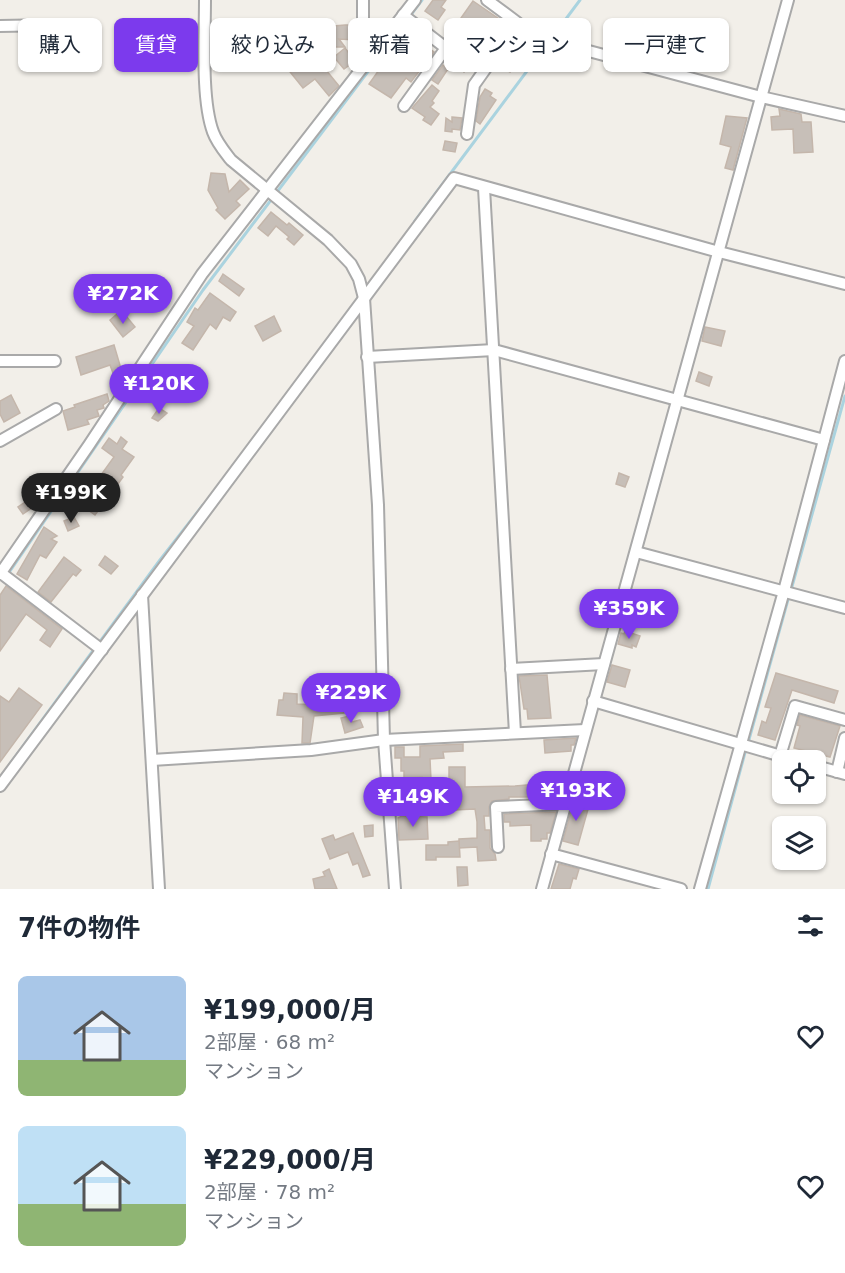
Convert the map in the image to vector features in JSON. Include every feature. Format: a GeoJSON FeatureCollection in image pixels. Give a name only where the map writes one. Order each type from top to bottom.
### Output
{"type":"FeatureCollection","features":[{"type":"Feature","properties":{"kind":"street"},"geometry":{"type":"LineString","coordinates":[[205,0],[207,111],[214,134],[231,160],[328,240],[351,264],[359,279],[364,298],[378,505],[384,740],[395,889]]}},
{"type":"Feature","properties":{"kind":"street"},"geometry":{"type":"LineString","coordinates":[[363,0],[363,18]]}},
{"type":"Feature","properties":{"kind":"street"},"geometry":{"type":"LineString","coordinates":[[401,18],[415,0]]}},
{"type":"Feature","properties":{"kind":"street"},"geometry":{"type":"LineString","coordinates":[[467,134],[474,85],[518,23],[487,0]]}},
{"type":"Feature","properties":{"kind":"street"},"geometry":{"type":"LineString","coordinates":[[542,889],[788,0]]}},
{"type":"Feature","properties":{"kind":"street"},"geometry":{"type":"LineString","coordinates":[[403,15],[446,48],[404,106]]}},
{"type":"Feature","properties":{"kind":"street"},"geometry":{"type":"LineString","coordinates":[[0,26],[18,26]]}},
{"type":"Feature","properties":{"kind":"street"},"geometry":{"type":"LineString","coordinates":[[591,52],[761,97],[845,116]]}},
{"type":"Feature","properties":{"kind":"street"},"geometry":{"type":"LineString","coordinates":[[102,650],[0,574],[136,376],[202,274],[359,72]]}},
{"type":"Feature","properties":{"kind":"street"},"geometry":{"type":"LineString","coordinates":[[0,786],[454,178],[719,252],[845,284]]}},
{"type":"Feature","properties":{"kind":"street"},"geometry":{"type":"LineString","coordinates":[[484,188],[514,733]]}},
{"type":"Feature","properties":{"kind":"street"},"geometry":{"type":"LineString","coordinates":[[367,357],[494,350],[824,440]]}},
{"type":"Feature","properties":{"kind":"street"},"geometry":{"type":"LineString","coordinates":[[0,361],[55,361]]}},
{"type":"Feature","properties":{"kind":"street"},"geometry":{"type":"LineString","coordinates":[[700,889],[784,591],[845,361]]}},
{"type":"Feature","properties":{"kind":"street"},"geometry":{"type":"LineString","coordinates":[[0,441],[56,410]]}},
{"type":"Feature","properties":{"kind":"street"},"geometry":{"type":"LineString","coordinates":[[636,552],[845,608]]}},
{"type":"Feature","properties":{"kind":"street"},"geometry":{"type":"LineString","coordinates":[[142,595],[159,889]]}},
{"type":"Feature","properties":{"kind":"street"},"geometry":{"type":"LineString","coordinates":[[511,669],[604,664]]}},
{"type":"Feature","properties":{"kind":"street"},"geometry":{"type":"LineString","coordinates":[[593,701],[772,754]]}},
{"type":"Feature","properties":{"kind":"street"},"geometry":{"type":"LineString","coordinates":[[782,750],[795,706],[845,720]]}},
{"type":"Feature","properties":{"kind":"street"},"geometry":{"type":"LineString","coordinates":[[152,760],[311,750],[384,740],[585,730]]}},
{"type":"Feature","properties":{"kind":"street"},"geometry":{"type":"LineString","coordinates":[[826,769],[841,773],[845,741]]}},
{"type":"Feature","properties":{"kind":"street"},"geometry":{"type":"LineString","coordinates":[[388,789],[438,787]]}},
{"type":"Feature","properties":{"kind":"street"},"geometry":{"type":"LineString","coordinates":[[498,847],[496,807],[565,804]]}},
{"type":"Feature","properties":{"kind":"street"},"geometry":{"type":"LineString","coordinates":[[551,854],[681,889]]}},
{"type":"Feature","properties":{"kind":"building"},"geometry":{"type":"Polygon","coordinates":[[[433,0],[446,0],[441,7],[445,10],[438,20],[425,11],[433,0]]]}},
{"type":"Feature","properties":{"kind":"building"},"geometry":{"type":"Polygon","coordinates":[[[473,1],[498,18],[461,18],[473,1]]]}},
{"type":"Feature","properties":{"kind":"building"},"geometry":{"type":"Polygon","coordinates":[[[348,25],[348,40],[339,39],[345,47],[336,47],[336,26],[348,25]]]}},
{"type":"Feature","properties":{"kind":"building"},"geometry":{"type":"Polygon","coordinates":[[[345,48],[348,52],[348,66],[344,69],[336,59],[336,55],[345,48]]]}},
{"type":"Feature","properties":{"kind":"building"},"geometry":{"type":"Polygon","coordinates":[[[443,65],[444,72],[446,72],[438,84],[432,80],[443,65]]]}},
{"type":"Feature","properties":{"kind":"building"},"geometry":{"type":"Polygon","coordinates":[[[290,72],[328,72],[339,86],[329,96],[315,79],[303,88],[290,72]]]}},
{"type":"Feature","properties":{"kind":"building"},"geometry":{"type":"Polygon","coordinates":[[[378,72],[419,72],[411,82],[406,78],[391,98],[369,84],[378,72]]]}},
{"type":"Feature","properties":{"kind":"building"},"geometry":{"type":"Polygon","coordinates":[[[432,85],[439,91],[430,107],[439,114],[431,125],[423,120],[425,117],[412,108],[432,85]]]}},
{"type":"Feature","properties":{"kind":"building"},"geometry":{"type":"Polygon","coordinates":[[[485,89],[492,93],[490,96],[496,100],[480,124],[476,121],[480,97],[485,89]]]}},
{"type":"Feature","properties":{"kind":"building"},"geometry":{"type":"Polygon","coordinates":[[[779,109],[801,114],[802,122],[811,122],[813,152],[794,153],[793,129],[772,130],[771,117],[780,116],[779,109]]]}},
{"type":"Feature","properties":{"kind":"building"},"geometry":{"type":"Polygon","coordinates":[[[726,116],[747,118],[733,170],[725,168],[731,147],[720,144],[726,116]]]}},
{"type":"Feature","properties":{"kind":"building"},"geometry":{"type":"Polygon","coordinates":[[[452,117],[462,118],[460,130],[445,131],[446,118],[452,122],[452,117]]]}},
{"type":"Feature","properties":{"kind":"building"},"geometry":{"type":"Polygon","coordinates":[[[445,141],[457,143],[455,152],[443,150],[445,141]]]}},
{"type":"Feature","properties":{"kind":"building"},"geometry":{"type":"Polygon","coordinates":[[[211,173],[225,174],[229,192],[240,180],[249,189],[236,201],[240,205],[225,219],[216,210],[218,208],[208,190],[211,173]]]}},
{"type":"Feature","properties":{"kind":"building"},"geometry":{"type":"Polygon","coordinates":[[[271,212],[303,235],[294,245],[287,239],[289,237],[276,226],[268,236],[258,228],[271,212]]]}},
{"type":"Feature","properties":{"kind":"building"},"geometry":{"type":"Polygon","coordinates":[[[223,274],[244,289],[239,296],[219,281],[223,274]]]}},
{"type":"Feature","properties":{"kind":"building"},"geometry":{"type":"Polygon","coordinates":[[[210,293],[236,312],[230,321],[223,317],[216,329],[210,324],[193,350],[182,343],[194,326],[187,322],[195,308],[198,310],[210,293]]]}},
{"type":"Feature","properties":{"kind":"building"},"geometry":{"type":"Polygon","coordinates":[[[117,314],[121,319],[126,316],[135,327],[123,337],[110,320],[117,314]]]}},
{"type":"Feature","properties":{"kind":"building"},"geometry":{"type":"Polygon","coordinates":[[[274,316],[281,331],[263,341],[255,326],[274,316]]]}},
{"type":"Feature","properties":{"kind":"building"},"geometry":{"type":"Polygon","coordinates":[[[705,327],[725,331],[721,346],[702,341],[705,327]]]}},
{"type":"Feature","properties":{"kind":"building"},"geometry":{"type":"Polygon","coordinates":[[[114,345],[124,379],[116,381],[110,365],[81,375],[76,357],[114,345]]]}},
{"type":"Feature","properties":{"kind":"building"},"geometry":{"type":"Polygon","coordinates":[[[699,372],[712,377],[709,386],[696,381],[699,372]]]}},
{"type":"Feature","properties":{"kind":"building"},"geometry":{"type":"Polygon","coordinates":[[[107,394],[109,401],[103,405],[104,408],[97,410],[99,416],[87,420],[89,424],[68,430],[63,411],[107,394]]]}},
{"type":"Feature","properties":{"kind":"building"},"geometry":{"type":"Polygon","coordinates":[[[11,395],[20,413],[4,422],[0,414],[0,401],[11,395]]]}},
{"type":"Feature","properties":{"kind":"building"},"geometry":{"type":"Polygon","coordinates":[[[159,408],[167,413],[158,421],[152,418],[159,408]]]}},
{"type":"Feature","properties":{"kind":"building"},"geometry":{"type":"Polygon","coordinates":[[[121,437],[127,442],[122,449],[134,457],[121,475],[123,477],[95,515],[80,504],[114,457],[102,448],[109,438],[117,444],[121,437]]]}},
{"type":"Feature","properties":{"kind":"building"},"geometry":{"type":"Polygon","coordinates":[[[619,473],[629,477],[625,487],[616,484],[619,473]]]}},
{"type":"Feature","properties":{"kind":"building"},"geometry":{"type":"Polygon","coordinates":[[[31,498],[36,505],[23,514],[18,507],[31,498]]]}},
{"type":"Feature","properties":{"kind":"building"},"geometry":{"type":"Polygon","coordinates":[[[74,517],[79,526],[68,531],[64,521],[74,517]]]}},
{"type":"Feature","properties":{"kind":"building"},"geometry":{"type":"Polygon","coordinates":[[[44,527],[57,536],[51,539],[57,542],[46,558],[40,555],[27,580],[17,574],[44,527]]]}},
{"type":"Feature","properties":{"kind":"building"},"geometry":{"type":"Polygon","coordinates":[[[105,556],[118,566],[111,574],[99,565],[105,556]]]}},
{"type":"Feature","properties":{"kind":"building"},"geometry":{"type":"Polygon","coordinates":[[[64,557],[81,570],[76,576],[73,574],[51,602],[38,592],[64,557]]]}},
{"type":"Feature","properties":{"kind":"building"},"geometry":{"type":"Polygon","coordinates":[[[6,586],[62,629],[50,647],[40,640],[47,630],[26,614],[0,651],[0,595],[6,586]]]}},
{"type":"Feature","properties":{"kind":"building"},"geometry":{"type":"Polygon","coordinates":[[[625,631],[640,636],[636,647],[618,644],[621,633],[624,634],[625,631]]]}},
{"type":"Feature","properties":{"kind":"building"},"geometry":{"type":"Polygon","coordinates":[[[612,665],[630,670],[625,687],[607,682],[612,665]]]}},
{"type":"Feature","properties":{"kind":"building"},"geometry":{"type":"Polygon","coordinates":[[[776,673],[838,691],[834,703],[792,690],[775,740],[758,735],[762,721],[766,723],[771,708],[765,707],[776,673]]]}},
{"type":"Feature","properties":{"kind":"building"},"geometry":{"type":"Polygon","coordinates":[[[547,675],[551,718],[528,719],[527,709],[524,709],[519,676],[547,675]]]}},
{"type":"Feature","properties":{"kind":"building"},"geometry":{"type":"Polygon","coordinates":[[[19,688],[42,705],[0,762],[0,696],[9,702],[19,688]]]}},
{"type":"Feature","properties":{"kind":"building"},"geometry":{"type":"Polygon","coordinates":[[[284,693],[297,694],[297,704],[321,705],[321,700],[342,698],[344,713],[314,716],[310,743],[302,743],[303,717],[277,715],[279,700],[283,700],[284,693]]]}},
{"type":"Feature","properties":{"kind":"building"},"geometry":{"type":"Polygon","coordinates":[[[800,715],[840,726],[830,757],[826,756],[826,750],[794,748],[800,726],[797,725],[800,715]]]}},
{"type":"Feature","properties":{"kind":"building"},"geometry":{"type":"Polygon","coordinates":[[[350,716],[352,722],[360,720],[363,727],[345,733],[341,718],[350,716]]]}},
{"type":"Feature","properties":{"kind":"building"},"geometry":{"type":"Polygon","coordinates":[[[576,738],[574,745],[571,745],[571,751],[545,753],[544,740],[576,738]]]}},
{"type":"Feature","properties":{"kind":"building"},"geometry":{"type":"Polygon","coordinates":[[[463,744],[463,751],[443,752],[444,758],[430,759],[431,780],[422,780],[422,777],[404,778],[404,771],[401,771],[401,758],[395,758],[395,747],[404,747],[404,757],[420,757],[420,746],[463,744]]]}},
{"type":"Feature","properties":{"kind":"building"},"geometry":{"type":"Polygon","coordinates":[[[449,767],[465,767],[465,787],[562,782],[562,789],[561,792],[555,792],[555,797],[509,797],[509,799],[492,801],[489,816],[484,816],[485,830],[490,830],[490,848],[496,860],[478,861],[477,847],[459,848],[459,839],[477,838],[477,822],[475,809],[454,810],[449,767]]]}},
{"type":"Feature","properties":{"kind":"building"},"geometry":{"type":"Polygon","coordinates":[[[420,795],[420,802],[404,802],[404,796],[420,795]]]}},
{"type":"Feature","properties":{"kind":"building"},"geometry":{"type":"Polygon","coordinates":[[[575,798],[590,802],[578,845],[563,841],[575,798]]]}},
{"type":"Feature","properties":{"kind":"building"},"geometry":{"type":"Polygon","coordinates":[[[556,812],[550,833],[547,833],[547,839],[541,839],[541,841],[531,841],[531,825],[510,826],[510,822],[504,822],[504,814],[556,812]]]}},
{"type":"Feature","properties":{"kind":"building"},"geometry":{"type":"Polygon","coordinates":[[[402,816],[427,817],[428,839],[399,840],[398,818],[402,816]]]}},
{"type":"Feature","properties":{"kind":"building"},"geometry":{"type":"Polygon","coordinates":[[[373,825],[373,836],[365,837],[364,826],[373,825]]]}},
{"type":"Feature","properties":{"kind":"building"},"geometry":{"type":"Polygon","coordinates":[[[353,833],[370,875],[363,877],[358,863],[353,865],[348,852],[330,859],[322,839],[333,835],[335,840],[353,833]]]}},
{"type":"Feature","properties":{"kind":"building"},"geometry":{"type":"Polygon","coordinates":[[[459,841],[460,857],[436,857],[436,860],[426,860],[426,845],[448,845],[448,842],[459,841]]]}},
{"type":"Feature","properties":{"kind":"building"},"geometry":{"type":"Polygon","coordinates":[[[559,864],[579,869],[570,889],[551,889],[559,864]]]}},
{"type":"Feature","properties":{"kind":"building"},"geometry":{"type":"Polygon","coordinates":[[[457,867],[467,867],[468,885],[458,886],[457,867]]]}},
{"type":"Feature","properties":{"kind":"building"},"geometry":{"type":"Polygon","coordinates":[[[329,869],[337,889],[315,889],[313,879],[325,876],[323,872],[329,869]]]}},
{"type":"Feature","properties":{"kind":"waterway"},"geometry":{"type":"LineString","coordinates":[[8,574],[203,290],[422,0]]}},
{"type":"Feature","properties":{"kind":"waterway"},"geometry":{"type":"LineString","coordinates":[[415,221],[580,0]]}},
{"type":"Feature","properties":{"kind":"waterway"},"geometry":{"type":"LineString","coordinates":[[791,590],[845,396]]}},
{"type":"Feature","properties":{"kind":"waterway"},"geometry":{"type":"LineString","coordinates":[[99,643],[203,505]]}},
{"type":"Feature","properties":{"kind":"waterway"},"geometry":{"type":"LineString","coordinates":[[748,743],[789,596]]}},
{"type":"Feature","properties":{"kind":"waterway"},"geometry":{"type":"LineString","coordinates":[[10,764],[95,648]]}},
{"type":"Feature","properties":{"kind":"waterway"},"geometry":{"type":"LineString","coordinates":[[708,889],[746,749]]}}]}
